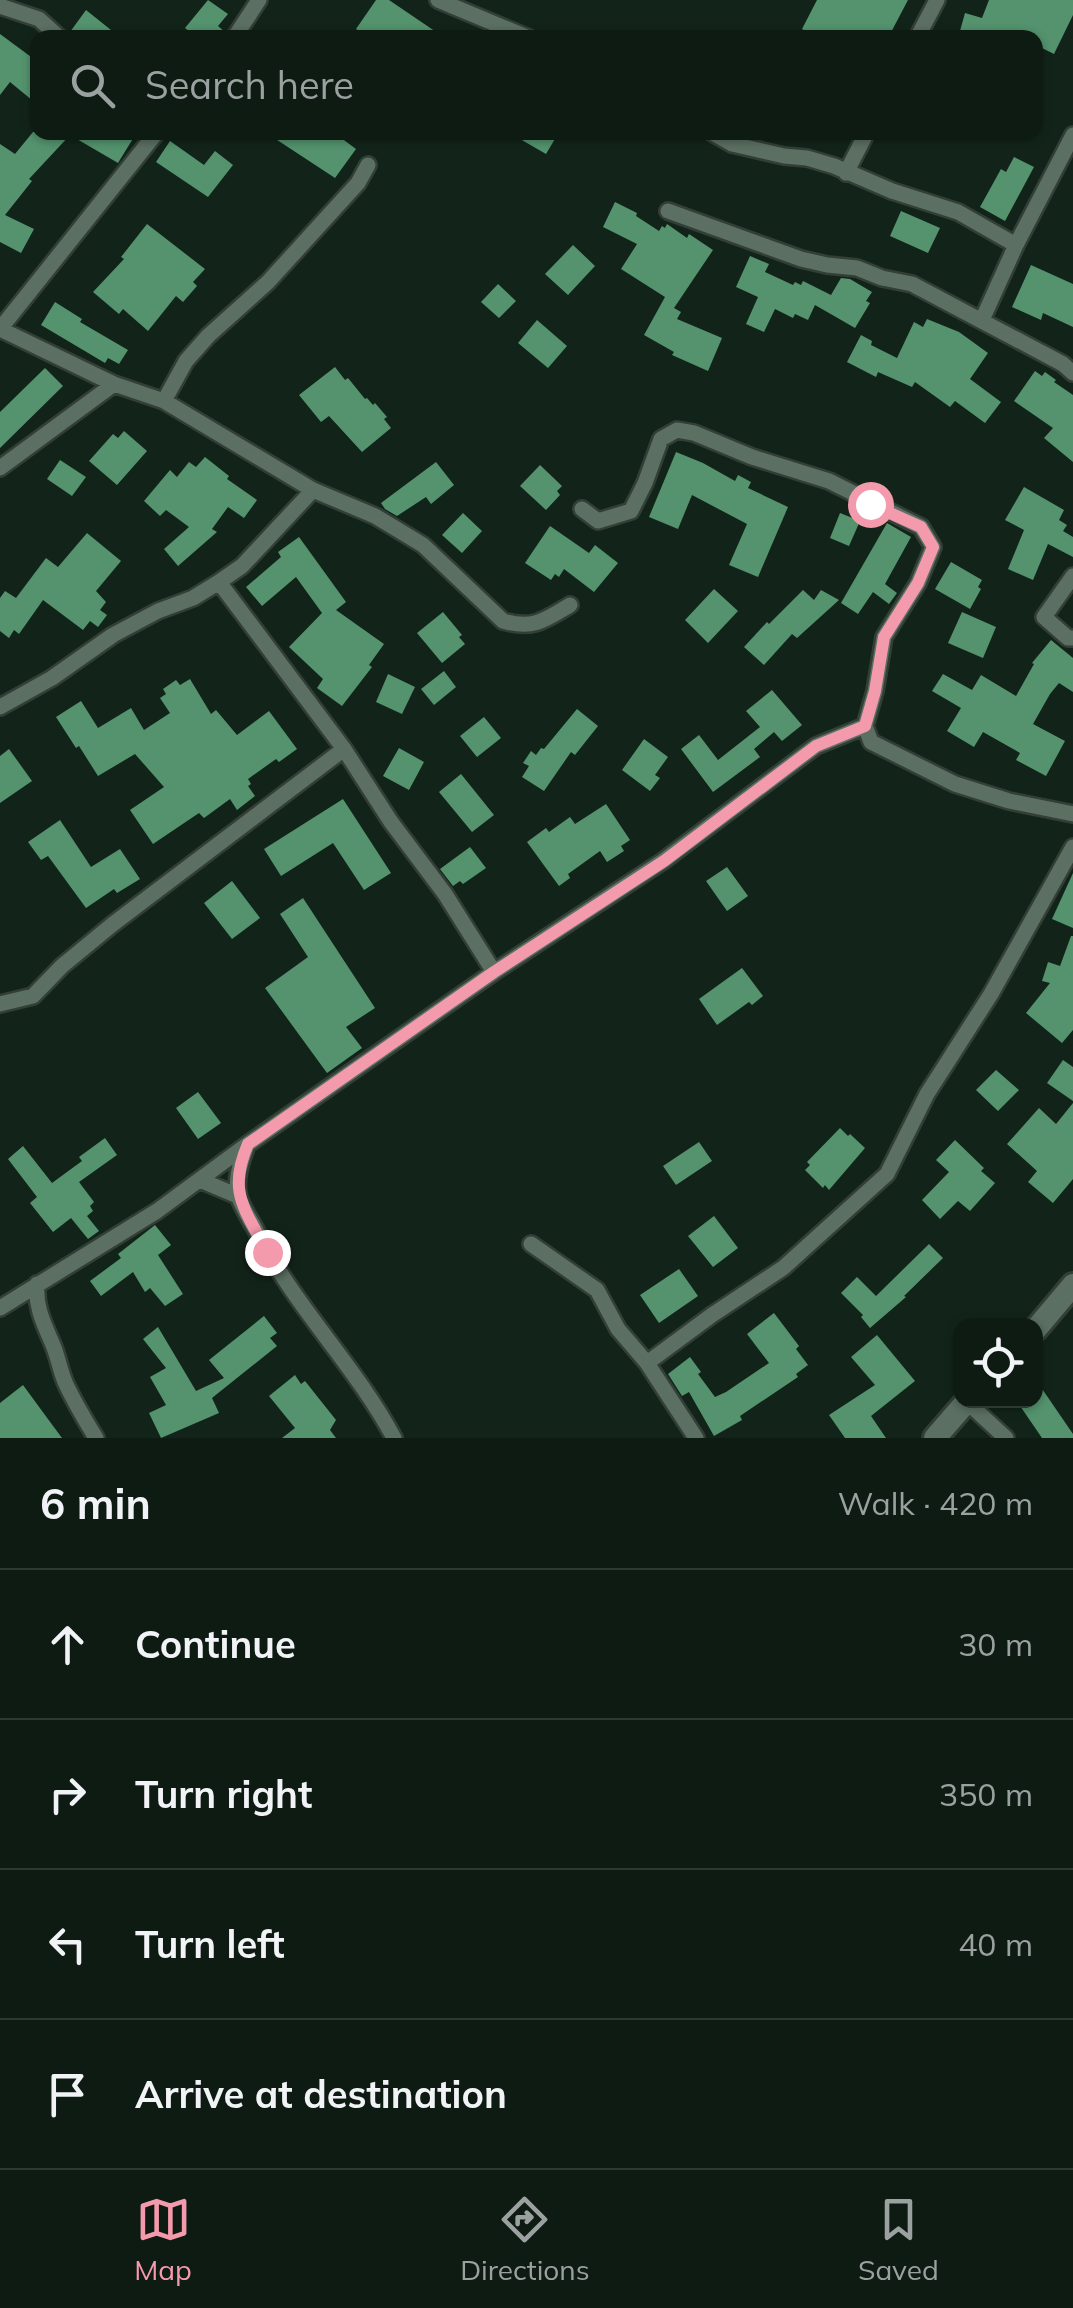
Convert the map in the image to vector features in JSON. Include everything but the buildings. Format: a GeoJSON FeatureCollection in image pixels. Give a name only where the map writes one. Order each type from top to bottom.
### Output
{"type":"FeatureCollection","features":[{"type":"Feature","properties":{"kind":"street"},"geometry":{"type":"LineString","coordinates":[[239,30],[259,0]]}},
{"type":"Feature","properties":{"kind":"street"},"geometry":{"type":"LineString","coordinates":[[438,0],[510,30]]}},
{"type":"Feature","properties":{"kind":"street"},"geometry":{"type":"LineString","coordinates":[[921,30],[936,0]]}},
{"type":"Feature","properties":{"kind":"street"},"geometry":{"type":"LineString","coordinates":[[0,21],[6,7],[39,19],[51,30]]}},
{"type":"Feature","properties":{"kind":"street"},"geometry":{"type":"LineString","coordinates":[[982,320],[1073,134]]}},
{"type":"Feature","properties":{"kind":"street"},"geometry":{"type":"LineString","coordinates":[[151,140],[0,329],[114,384],[164,401],[313,490],[375,516],[423,545],[503,621],[520,626],[533,624],[570,606]]}},
{"type":"Feature","properties":{"kind":"street"},"geometry":{"type":"LineString","coordinates":[[725,140],[784,156],[808,158],[958,212],[1016,244]]}},
{"type":"Feature","properties":{"kind":"street"},"geometry":{"type":"LineString","coordinates":[[846,172],[863,140]]}},
{"type":"Feature","properties":{"kind":"street"},"geometry":{"type":"LineString","coordinates":[[164,401],[186,361],[292,256],[358,184],[368,164]]}},
{"type":"Feature","properties":{"kind":"street"},"geometry":{"type":"LineString","coordinates":[[668,211],[801,259],[856,268],[912,284],[1064,364],[1073,373]]}},
{"type":"Feature","properties":{"kind":"street"},"geometry":{"type":"LineString","coordinates":[[0,468],[114,384]]}},
{"type":"Feature","properties":{"kind":"street"},"geometry":{"type":"LineString","coordinates":[[582,509],[598,522],[630,512],[661,439],[677,430],[829,481],[921,527],[933,547],[918,583],[884,637],[865,726],[871,742],[955,784],[1009,801],[1073,814]]}},
{"type":"Feature","properties":{"kind":"street"},"geometry":{"type":"LineString","coordinates":[[0,707],[52,678],[113,635],[219,582],[242,566],[313,490]]}},
{"type":"Feature","properties":{"kind":"street"},"geometry":{"type":"LineString","coordinates":[[1073,576],[1044,618],[1073,638]]}},
{"type":"Feature","properties":{"kind":"street"},"geometry":{"type":"LineString","coordinates":[[219,582],[344,749],[494,972]]}},
{"type":"Feature","properties":{"kind":"street"},"geometry":{"type":"LineString","coordinates":[[0,1308],[157,1211],[494,972],[664,861],[816,746],[865,726]]}},
{"type":"Feature","properties":{"kind":"street"},"geometry":{"type":"LineString","coordinates":[[0,1004],[33,996],[113,924],[344,749]]}},
{"type":"Feature","properties":{"kind":"street"},"geometry":{"type":"LineString","coordinates":[[647,1363],[783,1268],[888,1174],[928,1094],[1073,847]]}},
{"type":"Feature","properties":{"kind":"street"},"geometry":{"type":"LineString","coordinates":[[248,1144],[239,1166],[238,1196],[306,1314],[394,1438]]}},
{"type":"Feature","properties":{"kind":"street"},"geometry":{"type":"LineString","coordinates":[[200,1180],[238,1196]]}},
{"type":"Feature","properties":{"kind":"street"},"geometry":{"type":"LineString","coordinates":[[531,1244],[597,1290],[618,1329],[647,1363],[696,1438]]}},
{"type":"Feature","properties":{"kind":"street"},"geometry":{"type":"LineString","coordinates":[[37,1284],[36,1299],[63,1378],[96,1438]]}},
{"type":"Feature","properties":{"kind":"street"},"geometry":{"type":"LineString","coordinates":[[1043,1321],[1073,1285]]}},
{"type":"Feature","properties":{"kind":"street"},"geometry":{"type":"LineString","coordinates":[[935,1438],[961,1408]]}},
{"type":"Feature","properties":{"kind":"street"},"geometry":{"type":"LineString","coordinates":[[974,1408],[1006,1438]]}},
{"type":"Feature","properties":{"kind":"route"},"geometry":{"type":"LineString","coordinates":[[267,1252],[238,1196],[239,1166],[248,1144],[494,972],[664,861],[816,746],[865,726],[884,637],[918,583],[933,547],[921,527],[870,504]]}}]}
